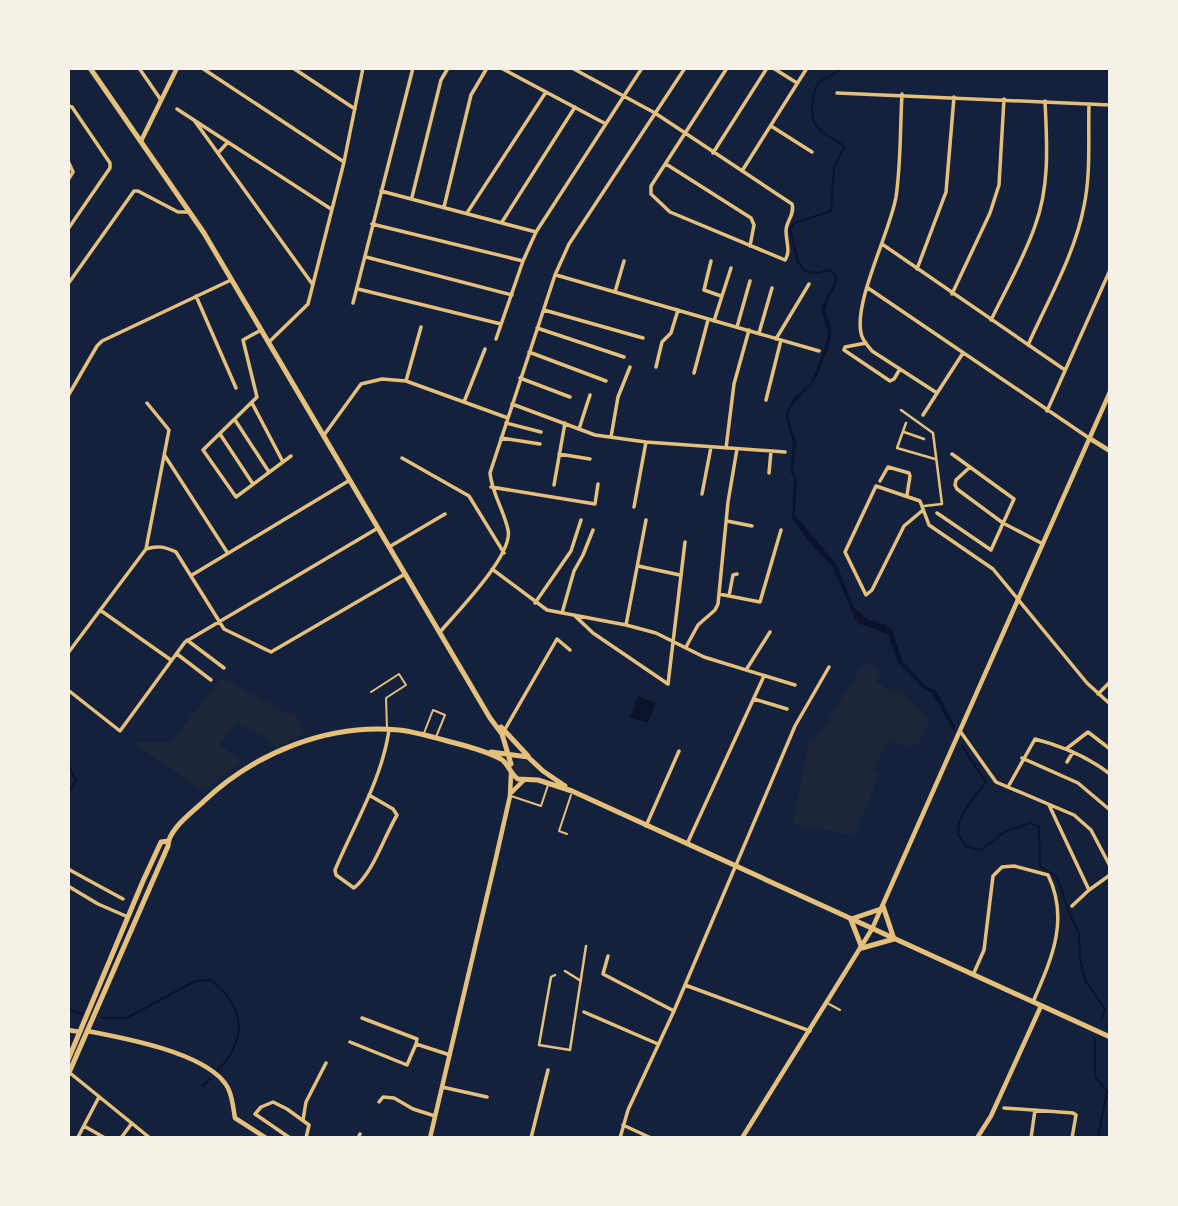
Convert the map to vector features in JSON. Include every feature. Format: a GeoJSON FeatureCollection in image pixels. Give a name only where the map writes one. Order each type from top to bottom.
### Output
{"type":"FeatureCollection","features":[{"type":"Feature","properties":{"kind":"main road"},"geometry":{"type":"LineString","coordinates":[[89,68],[190,211],[502,734],[511,769],[510,796],[430,1138]]}},
{"type":"Feature","properties":{"kind":"main road"},"geometry":{"type":"LineString","coordinates":[[142,141],[177,68]]}},
{"type":"Feature","properties":{"kind":"main road"},"geometry":{"type":"LineString","coordinates":[[742,1138],[873,929],[1110,392]]}},
{"type":"Feature","properties":{"kind":"main road"},"geometry":{"type":"LineString","coordinates":[[1089,438],[1110,451]]}},
{"type":"Feature","properties":{"kind":"main road"},"geometry":{"type":"LineString","coordinates":[[484,706],[534,764],[572,791]]}},
{"type":"Feature","properties":{"kind":"main road"},"geometry":{"type":"LineString","coordinates":[[69,1074],[168,841],[179,826],[239,771],[258,760],[327,735],[388,729],[423,734],[503,760],[517,779],[548,783],[572,791],[1110,1037]]}},
{"type":"Feature","properties":{"kind":"main road"},"geometry":{"type":"LineString","coordinates":[[474,749],[528,757]]}},
{"type":"Feature","properties":{"kind":"main road"},"geometry":{"type":"LineString","coordinates":[[511,769],[517,757]]}},
{"type":"Feature","properties":{"kind":"main road"},"geometry":{"type":"LineString","coordinates":[[510,796],[517,785],[533,775],[534,764]]}},
{"type":"Feature","properties":{"kind":"main road"},"geometry":{"type":"LineString","coordinates":[[68,1060],[161,842],[168,841]]}},
{"type":"Feature","properties":{"kind":"main road"},"geometry":{"type":"LineString","coordinates":[[850,919],[882,907]]}},
{"type":"Feature","properties":{"kind":"main road"},"geometry":{"type":"LineString","coordinates":[[882,907],[894,939]]}},
{"type":"Feature","properties":{"kind":"main road"},"geometry":{"type":"LineString","coordinates":[[850,919],[862,948]]}},
{"type":"Feature","properties":{"kind":"main road"},"geometry":{"type":"LineString","coordinates":[[862,948],[894,939]]}},
{"type":"Feature","properties":{"kind":"main road"},"geometry":{"type":"LineString","coordinates":[[977,1138],[994,1108],[1041,1006]]}},
{"type":"Feature","properties":{"kind":"main road"},"geometry":{"type":"LineString","coordinates":[[68,1030],[80,1032]]}},
{"type":"Feature","properties":{"kind":"main road"},"geometry":{"type":"LineString","coordinates":[[88,1031],[158,1047],[197,1063],[224,1082],[232,1100],[235,1118],[266,1138]]}},
{"type":"Feature","properties":{"kind":"street"},"geometry":{"type":"LineString","coordinates":[[139,68],[161,100]]}},
{"type":"Feature","properties":{"kind":"street"},"geometry":{"type":"LineString","coordinates":[[202,68],[344,162]]}},
{"type":"Feature","properties":{"kind":"street"},"geometry":{"type":"LineString","coordinates":[[293,68],[355,109]]}},
{"type":"Feature","properties":{"kind":"street"},"geometry":{"type":"LineString","coordinates":[[269,342],[307,304],[344,162],[363,68]]}},
{"type":"Feature","properties":{"kind":"street"},"geometry":{"type":"LineString","coordinates":[[353,303],[412,68]]}},
{"type":"Feature","properties":{"kind":"street"},"geometry":{"type":"LineString","coordinates":[[411,198],[441,80],[447,68]]}},
{"type":"Feature","properties":{"kind":"street"},"geometry":{"type":"LineString","coordinates":[[444,207],[471,95],[488,68]]}},
{"type":"Feature","properties":{"kind":"street"},"geometry":{"type":"LineString","coordinates":[[501,68],[606,124]]}},
{"type":"Feature","properties":{"kind":"street"},"geometry":{"type":"LineString","coordinates":[[572,68],[655,114],[685,135],[792,204],[793,213],[785,228],[788,255],[785,260],[663,208],[651,194],[650,189],[685,135],[727,68]]}},
{"type":"Feature","properties":{"kind":"street"},"geometry":{"type":"LineString","coordinates":[[496,339],[536,232],[642,68]]}},
{"type":"Feature","properties":{"kind":"street"},"geometry":{"type":"LineString","coordinates":[[440,632],[492,569],[508,544],[508,529],[491,487],[490,473],[555,275],[569,244],[685,68]]}},
{"type":"Feature","properties":{"kind":"street"},"geometry":{"type":"LineString","coordinates":[[713,153],[767,68]]}},
{"type":"Feature","properties":{"kind":"street"},"geometry":{"type":"LineString","coordinates":[[773,68],[797,83]]}},
{"type":"Feature","properties":{"kind":"street"},"geometry":{"type":"LineString","coordinates":[[742,172],[807,68]]}},
{"type":"Feature","properties":{"kind":"street"},"geometry":{"type":"LineString","coordinates":[[467,213],[546,92]]}},
{"type":"Feature","properties":{"kind":"street"},"geometry":{"type":"LineString","coordinates":[[837,93],[1110,104]]}},
{"type":"Feature","properties":{"kind":"street"},"geometry":{"type":"LineString","coordinates":[[902,94],[895,201],[868,288],[860,331],[872,351],[937,393]]}},
{"type":"Feature","properties":{"kind":"street"},"geometry":{"type":"LineString","coordinates":[[917,269],[946,192],[954,97]]}},
{"type":"Feature","properties":{"kind":"street"},"geometry":{"type":"LineString","coordinates":[[953,293],[990,213],[999,185],[1004,99]]}},
{"type":"Feature","properties":{"kind":"street"},"geometry":{"type":"LineString","coordinates":[[991,320],[1035,226],[1044,191],[1047,152],[1045,101]]}},
{"type":"Feature","properties":{"kind":"street"},"geometry":{"type":"LineString","coordinates":[[1028,345],[1075,242],[1087,181],[1089,104]]}},
{"type":"Feature","properties":{"kind":"street"},"geometry":{"type":"LineString","coordinates":[[68,106],[72,107],[110,163],[110,168],[68,229]]}},
{"type":"Feature","properties":{"kind":"street"},"geometry":{"type":"LineString","coordinates":[[502,222],[575,107]]}},
{"type":"Feature","properties":{"kind":"street"},"geometry":{"type":"LineString","coordinates":[[177,108],[331,209]]}},
{"type":"Feature","properties":{"kind":"street"},"geometry":{"type":"LineString","coordinates":[[194,120],[313,285]]}},
{"type":"Feature","properties":{"kind":"street"},"geometry":{"type":"LineString","coordinates":[[771,126],[812,152]]}},
{"type":"Feature","properties":{"kind":"street"},"geometry":{"type":"LineString","coordinates":[[218,153],[228,142]]}},
{"type":"Feature","properties":{"kind":"street"},"geometry":{"type":"LineString","coordinates":[[68,161],[73,172],[68,180]]}},
{"type":"Feature","properties":{"kind":"street"},"geometry":{"type":"LineString","coordinates":[[666,164],[751,218],[754,225],[750,246]]}},
{"type":"Feature","properties":{"kind":"street"},"geometry":{"type":"LineString","coordinates":[[68,284],[134,191],[178,212],[190,211]]}},
{"type":"Feature","properties":{"kind":"street"},"geometry":{"type":"LineString","coordinates":[[381,191],[536,232]]}},
{"type":"Feature","properties":{"kind":"street"},"geometry":{"type":"LineString","coordinates":[[372,224],[523,261]]}},
{"type":"Feature","properties":{"kind":"street"},"geometry":{"type":"LineString","coordinates":[[882,244],[1065,370]]}},
{"type":"Feature","properties":{"kind":"street"},"geometry":{"type":"LineString","coordinates":[[366,257],[512,295]]}},
{"type":"Feature","properties":{"kind":"street"},"geometry":{"type":"LineString","coordinates":[[615,292],[624,261]]}},
{"type":"Feature","properties":{"kind":"street"},"geometry":{"type":"LineString","coordinates":[[711,261],[704,290],[721,296]]}},
{"type":"Feature","properties":{"kind":"street"},"geometry":{"type":"LineString","coordinates":[[694,373],[731,268]]}},
{"type":"Feature","properties":{"kind":"street"},"geometry":{"type":"LineString","coordinates":[[1047,411],[1110,270]]}},
{"type":"Feature","properties":{"kind":"street"},"geometry":{"type":"LineString","coordinates":[[555,275],[819,351]]}},
{"type":"Feature","properties":{"kind":"street"},"geometry":{"type":"LineString","coordinates":[[68,396],[96,346],[102,341],[232,280]]}},
{"type":"Feature","properties":{"kind":"street"},"geometry":{"type":"LineString","coordinates":[[737,327],[750,281]]}},
{"type":"Feature","properties":{"kind":"street"},"geometry":{"type":"LineString","coordinates":[[766,400],[779,339],[809,284]]}},
{"type":"Feature","properties":{"kind":"street"},"geometry":{"type":"LineString","coordinates":[[759,333],[772,288]]}},
{"type":"Feature","properties":{"kind":"street"},"geometry":{"type":"LineString","coordinates":[[868,288],[1089,438]]}},
{"type":"Feature","properties":{"kind":"street"},"geometry":{"type":"LineString","coordinates":[[358,289],[501,324]]}},
{"type":"Feature","properties":{"kind":"street"},"geometry":{"type":"LineString","coordinates":[[196,296],[236,388]]}},
{"type":"Feature","properties":{"kind":"street"},"geometry":{"type":"LineString","coordinates":[[543,310],[643,338]]}},
{"type":"Feature","properties":{"kind":"street"},"geometry":{"type":"LineString","coordinates":[[656,367],[662,342],[671,333],[678,310]]}},
{"type":"Feature","properties":{"kind":"street"},"geometry":{"type":"LineString","coordinates":[[406,381],[421,327]]}},
{"type":"Feature","properties":{"kind":"street"},"geometry":{"type":"LineString","coordinates":[[537,328],[624,357]]}},
{"type":"Feature","properties":{"kind":"street"},"geometry":{"type":"LineString","coordinates":[[261,330],[243,340],[257,397],[203,450],[236,497],[291,456]]}},
{"type":"Feature","properties":{"kind":"street"},"geometry":{"type":"LineString","coordinates":[[726,448],[734,384],[749,330]]}},
{"type":"Feature","properties":{"kind":"street"},"geometry":{"type":"LineString","coordinates":[[866,344],[845,347],[844,350],[890,381],[900,369]]}},
{"type":"Feature","properties":{"kind":"street"},"geometry":{"type":"LineString","coordinates":[[464,402],[485,349]]}},
{"type":"Feature","properties":{"kind":"street"},"geometry":{"type":"LineString","coordinates":[[529,352],[606,381]]}},
{"type":"Feature","properties":{"kind":"street"},"geometry":{"type":"LineString","coordinates":[[923,415],[962,354]]}},
{"type":"Feature","properties":{"kind":"street"},"geometry":{"type":"LineString","coordinates":[[611,437],[618,397],[630,367]]}},
{"type":"Feature","properties":{"kind":"street"},"geometry":{"type":"LineString","coordinates":[[520,378],[570,397]]}},
{"type":"Feature","properties":{"kind":"street"},"geometry":{"type":"LineString","coordinates":[[324,435],[360,384],[382,379],[406,381],[541,432]]}},
{"type":"Feature","properties":{"kind":"street"},"geometry":{"type":"LineString","coordinates":[[579,429],[590,395]]}},
{"type":"Feature","properties":{"kind":"street"},"geometry":{"type":"LineString","coordinates":[[68,653],[146,549],[168,427],[147,403]]}},
{"type":"Feature","properties":{"kind":"street"},"geometry":{"type":"LineString","coordinates":[[252,403],[283,462]]}},
{"type":"Feature","properties":{"kind":"street"},"geometry":{"type":"LineString","coordinates":[[512,404],[579,429],[611,437],[785,452]]}},
{"type":"Feature","properties":{"kind":"street"},"geometry":{"type":"LineString","coordinates":[[901,410],[933,433],[942,504],[923,508],[904,526],[872,590],[866,595],[845,552],[876,486],[920,501],[923,508],[929,525],[993,569],[1098,694],[1110,704]]}},
{"type":"Feature","properties":{"kind":"street"},"geometry":{"type":"LineString","coordinates":[[235,420],[269,472]]}},
{"type":"Feature","properties":{"kind":"street"},"geometry":{"type":"LineString","coordinates":[[554,485],[565,423]]}},
{"type":"Feature","properties":{"kind":"street"},"geometry":{"type":"LineString","coordinates":[[906,423],[897,448],[937,460]]}},
{"type":"Feature","properties":{"kind":"street"},"geometry":{"type":"LineString","coordinates":[[903,432],[924,439]]}},
{"type":"Feature","properties":{"kind":"street"},"geometry":{"type":"LineString","coordinates":[[220,434],[253,484]]}},
{"type":"Feature","properties":{"kind":"street"},"geometry":{"type":"LineString","coordinates":[[501,438],[540,444]]}},
{"type":"Feature","properties":{"kind":"street"},"geometry":{"type":"LineString","coordinates":[[634,507],[646,442]]}},
{"type":"Feature","properties":{"kind":"street"},"geometry":{"type":"LineString","coordinates":[[702,494],[711,447]]}},
{"type":"Feature","properties":{"kind":"street"},"geometry":{"type":"LineString","coordinates":[[686,647],[698,625],[715,610],[737,449]]}},
{"type":"Feature","properties":{"kind":"street"},"geometry":{"type":"LineString","coordinates":[[769,473],[771,450]]}},
{"type":"Feature","properties":{"kind":"street"},"geometry":{"type":"LineString","coordinates":[[164,454],[228,553]]}},
{"type":"Feature","properties":{"kind":"street"},"geometry":{"type":"LineString","coordinates":[[559,454],[590,459]]}},
{"type":"Feature","properties":{"kind":"street"},"geometry":{"type":"LineString","coordinates":[[937,513],[991,550],[1014,499],[952,454]]}},
{"type":"Feature","properties":{"kind":"street"},"geometry":{"type":"LineString","coordinates":[[402,458],[469,496],[504,553]]}},
{"type":"Feature","properties":{"kind":"street"},"geometry":{"type":"LineString","coordinates":[[880,481],[890,461]]}},
{"type":"Feature","properties":{"kind":"street"},"geometry":{"type":"LineString","coordinates":[[970,467],[956,480],[957,489],[1003,523],[1044,544]]}},
{"type":"Feature","properties":{"kind":"street"},"geometry":{"type":"LineString","coordinates":[[887,468],[910,474],[907,495]]}},
{"type":"Feature","properties":{"kind":"street"},"geometry":{"type":"LineString","coordinates":[[192,575],[350,480]]}},
{"type":"Feature","properties":{"kind":"street"},"geometry":{"type":"LineString","coordinates":[[491,487],[595,504],[598,484]]}},
{"type":"Feature","properties":{"kind":"street"},"geometry":{"type":"LineString","coordinates":[[389,547],[445,514]]}},
{"type":"Feature","properties":{"kind":"street"},"geometry":{"type":"LineString","coordinates":[[536,603],[571,551],[581,520]]}},
{"type":"Feature","properties":{"kind":"street"},"geometry":{"type":"LineString","coordinates":[[626,625],[646,520]]}},
{"type":"Feature","properties":{"kind":"street"},"geometry":{"type":"LineString","coordinates":[[727,521],[752,526]]}},
{"type":"Feature","properties":{"kind":"street"},"geometry":{"type":"LineString","coordinates":[[68,690],[120,731],[187,640],[378,528]]}},
{"type":"Feature","properties":{"kind":"street"},"geometry":{"type":"LineString","coordinates":[[562,613],[574,571],[593,530]]}},
{"type":"Feature","properties":{"kind":"street"},"geometry":{"type":"LineString","coordinates":[[719,594],[760,602],[781,530]]}},
{"type":"Feature","properties":{"kind":"street"},"geometry":{"type":"LineString","coordinates":[[574,615],[593,633],[668,684],[685,542]]}},
{"type":"Feature","properties":{"kind":"street"},"geometry":{"type":"LineString","coordinates":[[146,549],[163,546],[176,552],[224,629],[271,652],[405,574]]}},
{"type":"Feature","properties":{"kind":"street"},"geometry":{"type":"LineString","coordinates":[[638,566],[681,575]]}},
{"type":"Feature","properties":{"kind":"street"},"geometry":{"type":"LineString","coordinates":[[492,569],[548,610],[626,625],[672,640],[704,657],[795,685]]}},
{"type":"Feature","properties":{"kind":"street"},"geometry":{"type":"LineString","coordinates":[[729,596],[733,575],[737,574]]}},
{"type":"Feature","properties":{"kind":"street"},"geometry":{"type":"LineString","coordinates":[[100,610],[171,660]]}},
{"type":"Feature","properties":{"kind":"street"},"geometry":{"type":"LineString","coordinates":[[746,670],[770,632]]}},
{"type":"Feature","properties":{"kind":"street"},"geometry":{"type":"LineString","coordinates":[[504,731],[557,639],[570,650]]}},
{"type":"Feature","properties":{"kind":"street"},"geometry":{"type":"LineString","coordinates":[[187,640],[224,668]]}},
{"type":"Feature","properties":{"kind":"street"},"geometry":{"type":"LineString","coordinates":[[176,653],[212,680]]}},
{"type":"Feature","properties":{"kind":"street"},"geometry":{"type":"LineString","coordinates":[[620,1138],[623,1125],[737,867],[795,726],[829,667]]}},
{"type":"Feature","properties":{"kind":"street"},"geometry":{"type":"LineString","coordinates":[[687,844],[764,676]]}},
{"type":"Feature","properties":{"kind":"street"},"geometry":{"type":"LineString","coordinates":[[1098,694],[1110,682]]}},
{"type":"Feature","properties":{"kind":"street"},"geometry":{"type":"LineString","coordinates":[[754,699],[787,709]]}},
{"type":"Feature","properties":{"kind":"street"},"geometry":{"type":"LineString","coordinates":[[369,795],[393,808],[397,815],[381,843],[374,863],[354,888],[337,875],[335,870],[369,795],[387,745],[388,729]]}},
{"type":"Feature","properties":{"kind":"street"},"geometry":{"type":"LineString","coordinates":[[960,731],[996,782],[1074,815],[1091,830],[1110,866]]}},
{"type":"Feature","properties":{"kind":"street"},"geometry":{"type":"LineString","coordinates":[[1066,749],[1088,732],[1110,749]]}},
{"type":"Feature","properties":{"kind":"street"},"geometry":{"type":"LineString","coordinates":[[1008,787],[1033,739],[1073,752],[1099,765],[1110,774]]}},
{"type":"Feature","properties":{"kind":"street"},"geometry":{"type":"LineString","coordinates":[[646,825],[679,751]]}},
{"type":"Feature","properties":{"kind":"street"},"geometry":{"type":"LineString","coordinates":[[1067,762],[1073,752]]}},
{"type":"Feature","properties":{"kind":"street"},"geometry":{"type":"LineString","coordinates":[[1022,758],[1078,783],[1110,810]]}},
{"type":"Feature","properties":{"kind":"street"},"geometry":{"type":"LineString","coordinates":[[1048,803],[1088,890]]}},
{"type":"Feature","properties":{"kind":"street"},"geometry":{"type":"LineString","coordinates":[[973,975],[984,950],[993,876],[1002,867],[1014,866],[1048,875],[1052,884],[1058,936],[1053,958],[1033,1002]]}},
{"type":"Feature","properties":{"kind":"street"},"geometry":{"type":"LineString","coordinates":[[68,869],[123,899]]}},
{"type":"Feature","properties":{"kind":"street"},"geometry":{"type":"LineString","coordinates":[[1072,906],[1088,890],[1110,875]]}},
{"type":"Feature","properties":{"kind":"street"},"geometry":{"type":"LineString","coordinates":[[68,886],[97,904],[128,917]]}},
{"type":"Feature","properties":{"kind":"street"},"geometry":{"type":"LineString","coordinates":[[555,975],[551,977],[539,1045],[570,1050],[586,946]]}},
{"type":"Feature","properties":{"kind":"street"},"geometry":{"type":"LineString","coordinates":[[608,956],[603,974],[674,1011]]}},
{"type":"Feature","properties":{"kind":"street"},"geometry":{"type":"LineString","coordinates":[[565,971],[581,981]]}},
{"type":"Feature","properties":{"kind":"street"},"geometry":{"type":"LineString","coordinates":[[685,985],[810,1031]]}},
{"type":"Feature","properties":{"kind":"street"},"geometry":{"type":"LineString","coordinates":[[584,1012],[658,1044]]}},
{"type":"Feature","properties":{"kind":"street"},"geometry":{"type":"LineString","coordinates":[[350,1042],[407,1065],[417,1039],[362,1018]]}},
{"type":"Feature","properties":{"kind":"street"},"geometry":{"type":"LineString","coordinates":[[416,1044],[450,1055]]}},
{"type":"Feature","properties":{"kind":"street"},"geometry":{"type":"LineString","coordinates":[[303,1120],[307,1099],[326,1063]]}},
{"type":"Feature","properties":{"kind":"street"},"geometry":{"type":"LineString","coordinates":[[531,1138],[548,1070]]}},
{"type":"Feature","properties":{"kind":"street"},"geometry":{"type":"LineString","coordinates":[[69,1074],[150,1138]]}},
{"type":"Feature","properties":{"kind":"street"},"geometry":{"type":"LineString","coordinates":[[442,1087],[487,1097]]}},
{"type":"Feature","properties":{"kind":"street"},"geometry":{"type":"LineString","coordinates":[[78,1137],[99,1097]]}},
{"type":"Feature","properties":{"kind":"street"},"geometry":{"type":"LineString","coordinates":[[379,1102],[383,1097],[391,1097],[413,1109],[435,1116]]}},
{"type":"Feature","properties":{"kind":"street"},"geometry":{"type":"LineString","coordinates":[[290,1138],[255,1114],[261,1107],[273,1102],[303,1120],[309,1125],[306,1138]]}},
{"type":"Feature","properties":{"kind":"street"},"geometry":{"type":"LineString","coordinates":[[1004,1108],[1073,1113],[1076,1115],[1072,1138]]}},
{"type":"Feature","properties":{"kind":"street"},"geometry":{"type":"LineString","coordinates":[[1031,1138],[1035,1110]]}},
{"type":"Feature","properties":{"kind":"street"},"geometry":{"type":"LineString","coordinates":[[121,1138],[132,1123]]}},
{"type":"Feature","properties":{"kind":"street"},"geometry":{"type":"LineString","coordinates":[[623,1125],[651,1138]]}},
{"type":"Feature","properties":{"kind":"street"},"geometry":{"type":"LineString","coordinates":[[84,1126],[105,1138]]}},
{"type":"Feature","properties":{"kind":"lane"},"geometry":{"type":"LineString","coordinates":[[371,692],[399,674],[407,685],[386,698],[388,729]]}},
{"type":"Feature","properties":{"kind":"lane"},"geometry":{"type":"LineString","coordinates":[[423,734],[433,710],[445,715],[436,738]]}},
{"type":"Feature","properties":{"kind":"lane"},"geometry":{"type":"LineString","coordinates":[[510,796],[541,806],[548,783]]}},
{"type":"Feature","properties":{"kind":"lane"},"geometry":{"type":"LineString","coordinates":[[567,834],[559,831],[572,791]]}},
{"type":"Feature","properties":{"kind":"lane"},"geometry":{"type":"LineString","coordinates":[[828,1003],[840,1010]]}},
{"type":"Feature","properties":{"kind":"shaded area"},"geometry":{"type":"Polygon","coordinates":[[[827,297],[829,298],[825,310],[831,327],[831,339],[817,377],[790,408],[788,417],[796,443],[793,470],[797,481],[795,515],[837,565],[854,608],[869,620],[892,629],[902,661],[926,686],[937,692],[955,726],[954,732],[933,694],[923,688],[898,663],[888,634],[860,624],[855,618],[832,566],[792,519],[794,479],[790,471],[793,443],[786,411],[794,398],[811,383],[825,347],[828,333],[821,308],[827,297]]]}},
{"type":"Feature","properties":{"kind":"shaded area"},"geometry":{"type":"Polygon","coordinates":[[[865,661],[881,673],[876,681],[890,691],[900,690],[930,720],[918,745],[912,742],[909,748],[889,739],[873,772],[879,775],[854,836],[814,827],[812,831],[793,824],[808,743],[817,739],[865,661]]]}},
{"type":"Feature","properties":{"kind":"shaded area"},"geometry":{"type":"Polygon","coordinates":[[[221,678],[286,712],[294,713],[305,733],[275,749],[267,738],[238,723],[219,744],[242,762],[203,791],[131,742],[171,742],[221,678]]]}},
{"type":"Feature","properties":{"kind":"shaded area"},"geometry":{"type":"Polygon","coordinates":[[[638,696],[656,703],[648,723],[630,717],[638,696]]]}},
{"type":"Feature","properties":{"kind":"shaded area"},"geometry":{"type":"Polygon","coordinates":[[[520,760],[526,760],[531,768],[529,774],[520,776],[515,771],[515,765],[520,760]]]}},
{"type":"Feature","properties":{"kind":"waterway"},"geometry":{"type":"LineString","coordinates":[[827,297],[836,280],[834,273],[830,270],[818,273],[805,271],[798,262],[790,229],[794,223],[831,211],[834,167],[845,146],[818,129],[812,110],[817,86],[841,68]]}},
{"type":"Feature","properties":{"kind":"waterway"},"geometry":{"type":"LineString","coordinates":[[68,736],[68,753]]}},
{"type":"Feature","properties":{"kind":"waterway"},"geometry":{"type":"LineString","coordinates":[[962,746],[986,782],[963,813],[958,835],[966,846],[981,850],[1004,832],[1030,823],[1039,827],[1040,866],[1057,877],[1079,933],[1080,959],[1085,980],[1105,1009],[1101,1021]]}},
{"type":"Feature","properties":{"kind":"waterway"},"geometry":{"type":"LineString","coordinates":[[68,764],[76,781],[68,794]]}},
{"type":"Feature","properties":{"kind":"waterway"},"geometry":{"type":"LineString","coordinates":[[102,1018],[127,1018],[195,981],[210,980],[230,1001],[239,1023],[234,1047],[217,1071]]}},
{"type":"Feature","properties":{"kind":"waterway"},"geometry":{"type":"LineString","coordinates":[[68,1009],[83,1014]]}},
{"type":"Feature","properties":{"kind":"waterway"},"geometry":{"type":"LineString","coordinates":[[1095,1039],[1095,1077],[1107,1091],[1098,1138]]}},
{"type":"Feature","properties":{"kind":"waterway"},"geometry":{"type":"LineString","coordinates":[[202,1086],[210,1079]]}}]}
